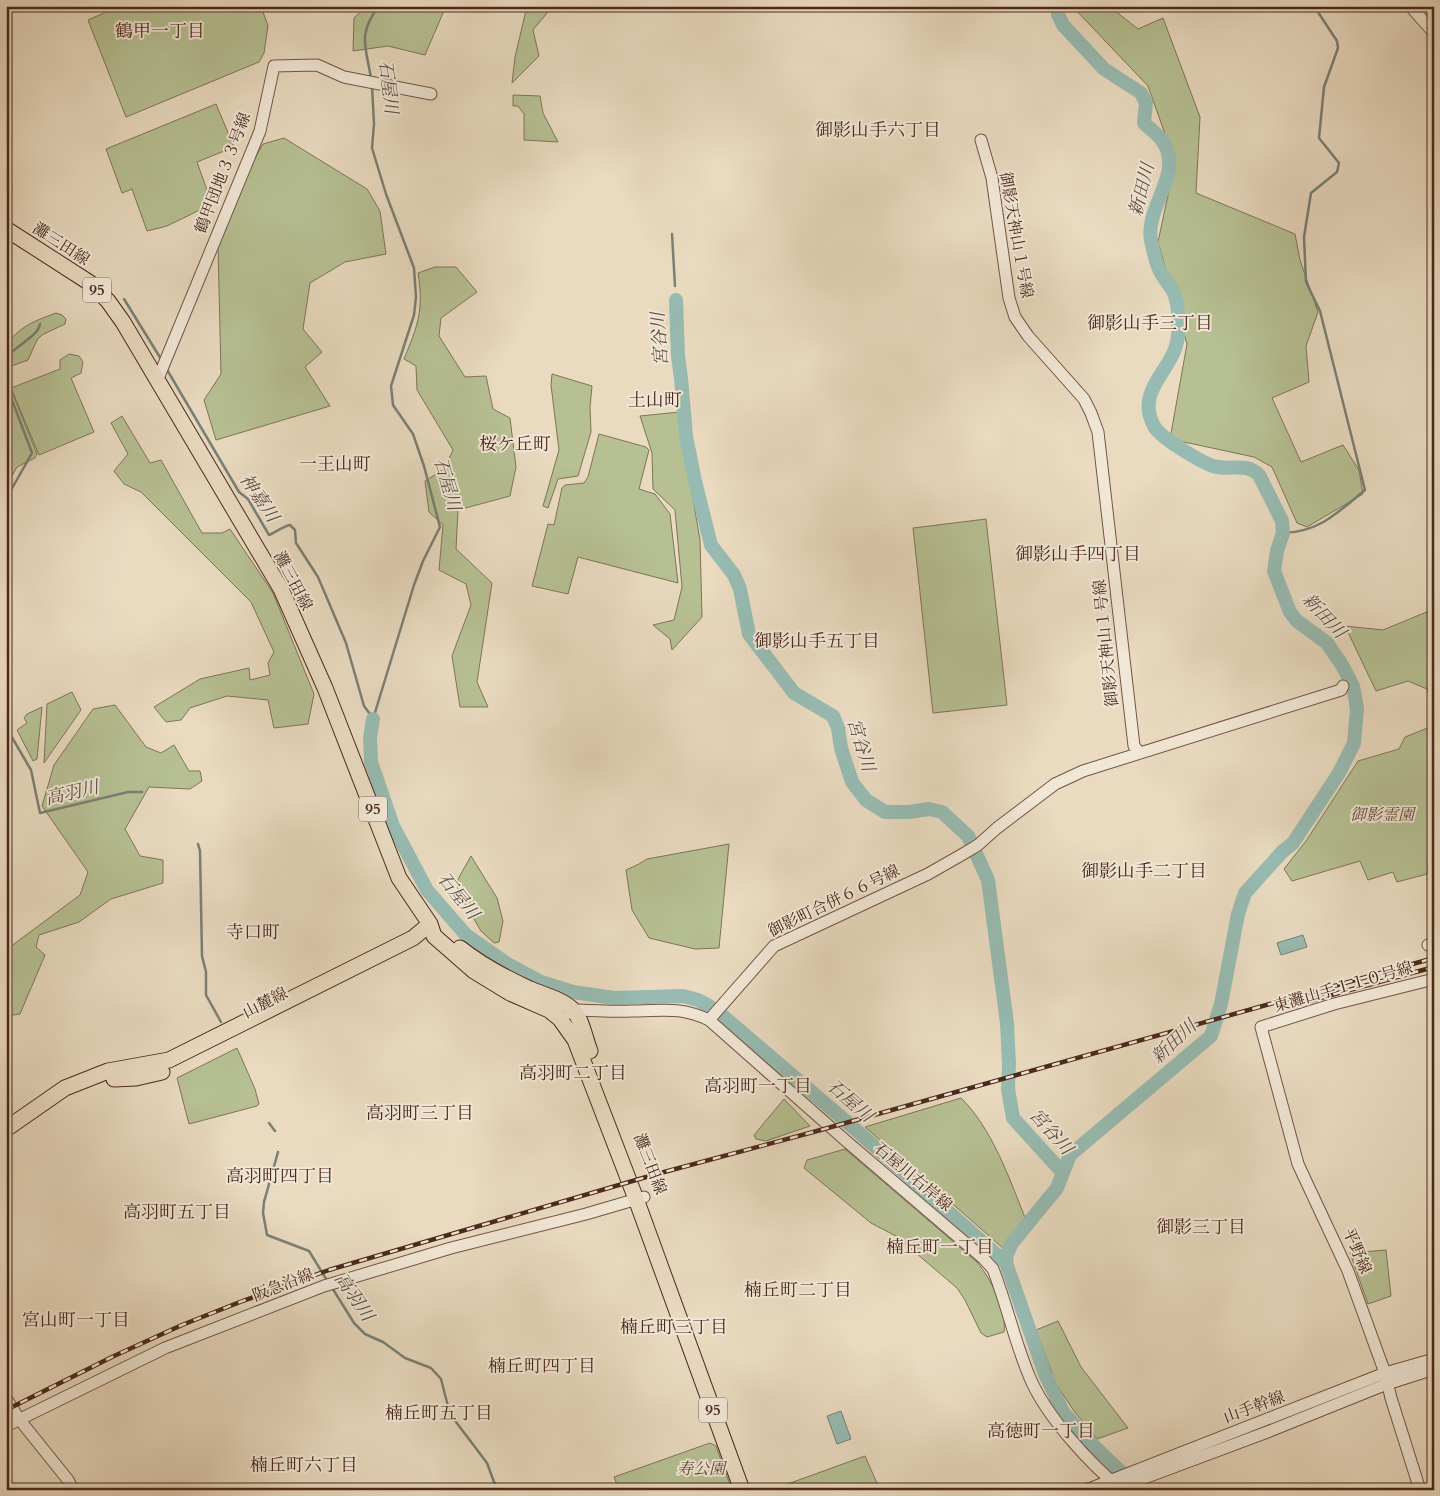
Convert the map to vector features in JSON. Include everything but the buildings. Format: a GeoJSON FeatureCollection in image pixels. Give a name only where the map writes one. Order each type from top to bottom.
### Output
{"type":"FeatureCollection","features":[{"type":"Feature","properties":{"kind":"main road","name":"灘三田線"},"geometry":{"type":"LineString","coordinates":[[6,229],[90,283],[108,301],[159,375],[280,589],[329,696],[399,878],[434,929],[474,971],[510,993],[548,1010],[560,1019],[576,1040],[640,1198],[752,1490]]}},
{"type":"Feature","properties":{"kind":"main road","name":"灘三田線"},"geometry":{"type":"LineString","coordinates":[[434,929],[502,975],[529,989],[564,1003],[573,1010],[742,1490]]}},
{"type":"Feature","properties":{"kind":"main road","name":"山麓線"},"geometry":{"type":"LineString","coordinates":[[6,1129],[58,1092],[95,1077],[110,1080],[136,1078],[164,1072],[413,949],[434,929]]}},
{"type":"Feature","properties":{"kind":"street"},"geometry":{"type":"LineString","coordinates":[[1410,6],[1434,34]]}},
{"type":"Feature","properties":{"kind":"street","name":"鶴甲団地３３号線"},"geometry":{"type":"LineString","coordinates":[[159,375],[260,132],[274,66],[317,65],[337,74],[431,94]]}},
{"type":"Feature","properties":{"kind":"street","name":"御影天神山１号線"},"geometry":{"type":"LineString","coordinates":[[981,140],[992,178],[1009,298],[1015,317],[1028,336],[1084,399],[1092,413],[1098,432],[1134,746],[1140,753]]}},
{"type":"Feature","properties":{"kind":"street","name":"御影町合併６６号線"},"geometry":{"type":"LineString","coordinates":[[709,1020],[774,946],[928,874],[968,851],[1055,784],[1082,771],[1341,690],[1343,686]]}},
{"type":"Feature","properties":{"kind":"street","name":"東灘山手１１０号線"},"geometry":{"type":"LineString","coordinates":[[1261,1027],[1334,1004],[1434,979]]}},
{"type":"Feature","properties":{"kind":"street","name":"石屋川右岸線"},"geometry":{"type":"LineString","coordinates":[[573,1010],[632,1011],[673,1009],[694,1013],[709,1020],[844,1140],[984,1258],[993,1269],[1030,1379],[1040,1398],[1079,1448],[1119,1485]]}},
{"type":"Feature","properties":{"kind":"street"},"geometry":{"type":"LineString","coordinates":[[560,1019],[573,1010]]}},
{"type":"Feature","properties":{"kind":"street","name":"平野線"},"geometry":{"type":"LineString","coordinates":[[1261,1027],[1298,1164],[1343,1258],[1386,1379],[1420,1490]]}},
{"type":"Feature","properties":{"kind":"street","name":"阪急沿線"},"geometry":{"type":"LineString","coordinates":[[6,1426],[165,1348],[330,1285],[451,1248],[586,1214],[640,1198]]}},
{"type":"Feature","properties":{"kind":"street","name":"山手幹線"},"geometry":{"type":"LineString","coordinates":[[1086,1490],[1119,1485],[1211,1440],[1299,1413],[1434,1359]]}},
{"type":"Feature","properties":{"kind":"street","name":"山手幹線"},"geometry":{"type":"LineString","coordinates":[[1386,1379],[1434,1369]]}},
{"type":"Feature","properties":{"kind":"street"},"geometry":{"type":"LineString","coordinates":[[6,1398],[19,1419],[68,1480],[73,1490]]}},
{"type":"Feature","properties":{"kind":"green space"},"geometry":{"type":"Polygon","coordinates":[[[120,6],[261,6],[268,26],[264,53],[259,62],[126,117],[88,20],[120,6]]]}},
{"type":"Feature","properties":{"kind":"green space"},"geometry":{"type":"Polygon","coordinates":[[[367,6],[446,6],[425,55],[388,46],[353,51],[354,18],[367,6]]]}},
{"type":"Feature","properties":{"kind":"green space"},"geometry":{"type":"Polygon","coordinates":[[[527,6],[553,6],[533,30],[539,56],[512,83],[515,57],[527,6]]]}},
{"type":"Feature","properties":{"kind":"green space"},"geometry":{"type":"Polygon","coordinates":[[[1072,6],[1109,6],[1138,29],[1163,18],[1200,117],[1196,193],[1295,234],[1300,260],[1318,312],[1306,346],[1309,382],[1272,398],[1301,462],[1343,445],[1359,470],[1363,494],[1307,527],[1297,523],[1272,467],[1254,457],[1170,439],[1187,344],[1158,242],[1175,162],[1148,86],[1072,6]]]}},
{"type":"Feature","properties":{"kind":"green space"},"geometry":{"type":"Polygon","coordinates":[[[513,95],[540,96],[543,113],[558,142],[524,140],[524,114],[518,106],[513,106],[513,95]]]}},
{"type":"Feature","properties":{"kind":"green space"},"geometry":{"type":"Polygon","coordinates":[[[216,104],[234,147],[197,162],[212,204],[167,226],[147,231],[132,189],[122,193],[106,149],[216,104]]]}},
{"type":"Feature","properties":{"kind":"green space"},"geometry":{"type":"Polygon","coordinates":[[[284,138],[367,189],[380,211],[386,254],[345,262],[310,283],[303,329],[322,352],[305,367],[330,406],[216,440],[204,400],[221,374],[218,245],[240,184],[263,144],[284,138]]]}},
{"type":"Feature","properties":{"kind":"green space"},"geometry":{"type":"Polygon","coordinates":[[[435,267],[456,267],[477,292],[441,318],[439,336],[465,377],[486,376],[493,409],[510,418],[516,467],[510,496],[458,510],[456,549],[492,583],[477,682],[488,707],[460,707],[452,656],[471,605],[466,584],[439,570],[443,525],[429,512],[425,481],[444,469],[453,450],[417,390],[416,366],[404,359],[416,327],[420,308],[418,273],[435,267]]]}},
{"type":"Feature","properties":{"kind":"green space"},"geometry":{"type":"Polygon","coordinates":[[[56,313],[66,319],[65,324],[42,335],[37,340],[28,360],[6,368],[6,344],[28,325],[56,313]]]}},
{"type":"Feature","properties":{"kind":"green space"},"geometry":{"type":"Polygon","coordinates":[[[69,354],[79,356],[83,362],[81,373],[71,378],[94,432],[39,455],[11,388],[60,369],[60,360],[69,354]]]}},
{"type":"Feature","properties":{"kind":"green space"},"geometry":{"type":"Polygon","coordinates":[[[552,374],[592,386],[590,407],[591,432],[578,476],[558,479],[548,508],[543,506],[559,450],[551,385],[552,374]]]}},
{"type":"Feature","properties":{"kind":"green space"},"geometry":{"type":"Polygon","coordinates":[[[6,377],[37,454],[35,458],[17,467],[6,487],[6,377]]]}},
{"type":"Feature","properties":{"kind":"green space"},"geometry":{"type":"Polygon","coordinates":[[[680,412],[700,540],[702,617],[672,650],[670,639],[653,625],[674,620],[682,587],[675,510],[653,489],[652,453],[640,416],[680,412]]]}},
{"type":"Feature","properties":{"kind":"green space"},"geometry":{"type":"Polygon","coordinates":[[[122,416],[150,463],[161,460],[202,533],[222,533],[230,529],[273,593],[314,694],[308,724],[274,728],[268,700],[227,696],[190,708],[181,720],[166,722],[154,707],[200,679],[249,668],[250,680],[270,675],[268,663],[274,652],[251,602],[141,492],[124,484],[114,471],[128,454],[111,423],[122,416]]]}},
{"type":"Feature","properties":{"kind":"green space"},"geometry":{"type":"Polygon","coordinates":[[[599,434],[646,447],[649,450],[639,489],[655,494],[670,514],[678,583],[578,557],[568,594],[532,586],[548,524],[554,525],[562,488],[565,485],[584,483],[588,477],[599,434]]]}},
{"type":"Feature","properties":{"kind":"green space"},"geometry":{"type":"Polygon","coordinates":[[[986,519],[1007,705],[933,713],[913,528],[986,519]]]}},
{"type":"Feature","properties":{"kind":"green space"},"geometry":{"type":"Polygon","coordinates":[[[1434,609],[1434,716],[1427,689],[1408,681],[1376,691],[1345,626],[1383,630],[1434,609]]]}},
{"type":"Feature","properties":{"kind":"green space"},"geometry":{"type":"Polygon","coordinates":[[[72,692],[81,710],[44,763],[47,704],[72,692]]]}},
{"type":"Feature","properties":{"kind":"green space"},"geometry":{"type":"Polygon","coordinates":[[[115,705],[146,747],[161,753],[174,745],[189,771],[200,771],[202,781],[190,789],[149,787],[125,829],[140,856],[163,860],[163,883],[111,899],[79,922],[39,935],[36,947],[45,955],[20,1014],[6,1016],[6,950],[80,895],[88,872],[42,806],[54,765],[93,709],[115,705]]]}},
{"type":"Feature","properties":{"kind":"green space"},"geometry":{"type":"Polygon","coordinates":[[[42,707],[37,759],[33,761],[17,730],[27,723],[24,718],[27,714],[42,707]]]}},
{"type":"Feature","properties":{"kind":"green space","name":"御影霊園"},"geometry":{"type":"Polygon","coordinates":[[[1430,727],[1435,781],[1427,874],[1397,882],[1393,872],[1368,880],[1360,861],[1292,881],[1284,869],[1306,841],[1358,761],[1399,749],[1405,737],[1430,727]]]}},
{"type":"Feature","properties":{"kind":"green space"},"geometry":{"type":"Polygon","coordinates":[[[729,844],[719,948],[695,949],[649,938],[632,910],[626,870],[647,859],[729,844]]]}},
{"type":"Feature","properties":{"kind":"green space"},"geometry":{"type":"Polygon","coordinates":[[[471,856],[497,898],[503,921],[499,942],[494,943],[481,931],[458,892],[458,879],[471,856]]]}},
{"type":"Feature","properties":{"kind":"green space"},"geometry":{"type":"Polygon","coordinates":[[[237,1048],[255,1089],[259,1104],[189,1124],[177,1078],[237,1048]]]}},
{"type":"Feature","properties":{"kind":"green space"},"geometry":{"type":"Polygon","coordinates":[[[961,1098],[972,1110],[991,1139],[1007,1172],[1026,1220],[1005,1250],[865,1127],[961,1098]]]}},
{"type":"Feature","properties":{"kind":"green space"},"geometry":{"type":"Polygon","coordinates":[[[784,1099],[810,1126],[766,1141],[756,1139],[754,1135],[784,1099]]]}},
{"type":"Feature","properties":{"kind":"green space"},"geometry":{"type":"Polygon","coordinates":[[[845,1149],[977,1262],[988,1277],[997,1295],[1003,1314],[1004,1332],[987,1337],[981,1333],[957,1288],[896,1236],[871,1223],[804,1168],[807,1160],[845,1149]]]}},
{"type":"Feature","properties":{"kind":"green space"},"geometry":{"type":"Polygon","coordinates":[[[1386,1250],[1391,1296],[1368,1304],[1350,1253],[1386,1250]]]}},
{"type":"Feature","properties":{"kind":"green space"},"geometry":{"type":"Polygon","coordinates":[[[1058,1321],[1081,1367],[1128,1428],[1097,1439],[1074,1411],[1056,1384],[1036,1330],[1058,1321]]]}},
{"type":"Feature","properties":{"kind":"green space","name":"寿公園"},"geometry":{"type":"Polygon","coordinates":[[[710,1443],[716,1446],[732,1490],[619,1490],[614,1477],[710,1443]]]}},
{"type":"Feature","properties":{"kind":"green space"},"geometry":{"type":"Polygon","coordinates":[[[865,1456],[880,1490],[771,1490],[865,1456]]]}},
{"type":"Feature","properties":{"kind":"water"},"geometry":{"type":"Polygon","coordinates":[[[1303,935],[1307,947],[1281,955],[1277,943],[1303,935]]]}},
{"type":"Feature","properties":{"kind":"water"},"geometry":{"type":"Polygon","coordinates":[[[841,1411],[851,1439],[837,1444],[827,1416],[841,1411]]]}},
{"type":"Feature","properties":{"kind":"waterway","name":"石屋川"},"geometry":{"type":"LineString","coordinates":[[371,78],[365,33],[372,16],[379,6]]}},
{"type":"Feature","properties":{"kind":"waterway","name":"新田川"},"geometry":{"type":"LineString","coordinates":[[1006,1263],[1007,1254],[1012,1243],[1057,1188],[1070,1155],[1211,1036],[1221,1004],[1238,914],[1245,893],[1282,852],[1293,843],[1339,773],[1354,743],[1357,709],[1353,686],[1327,643],[1297,621],[1290,612],[1274,571],[1277,551],[1283,533],[1282,521],[1259,475],[1249,469],[1219,467],[1207,464],[1172,442],[1157,431],[1154,426],[1149,413],[1149,401],[1152,390],[1175,348],[1178,336],[1178,313],[1175,296],[1159,269],[1151,240],[1153,215],[1167,178],[1168,154],[1161,139],[1144,123],[1146,103],[1141,93],[1104,69],[1063,25],[1058,14],[1058,6]]}},
{"type":"Feature","properties":{"kind":"waterway"},"geometry":{"type":"LineString","coordinates":[[1283,533],[1296,532],[1318,525],[1337,513],[1365,490],[1320,311],[1306,282],[1304,237],[1311,193],[1337,172],[1339,163],[1319,138],[1324,87],[1338,48],[1337,41],[1314,6]]}},
{"type":"Feature","properties":{"kind":"waterway","name":"石屋川"},"geometry":{"type":"LineString","coordinates":[[372,86],[374,124],[372,148],[386,194],[414,268],[416,297],[414,315],[391,386],[393,405],[413,434],[424,466],[440,527],[423,561],[414,585],[373,719]]}},
{"type":"Feature","properties":{"kind":"waterway","name":"宮谷川"},"geometry":{"type":"LineString","coordinates":[[672,234],[675,286]]}},
{"type":"Feature","properties":{"kind":"waterway","name":"神嘉川"},"geometry":{"type":"LineString","coordinates":[[124,299],[161,359]]}},
{"type":"Feature","properties":{"kind":"waterway","name":"宮谷川"},"geometry":{"type":"LineString","coordinates":[[676,300],[678,356],[686,436],[695,481],[711,545],[734,575],[740,589],[749,634],[794,693],[833,716],[852,782],[866,800],[885,812],[909,812],[929,809],[942,812],[968,836],[988,880],[1007,1023],[1008,1089],[1013,1118],[1063,1173]]}},
{"type":"Feature","properties":{"kind":"waterway","name":"高羽川"},"geometry":{"type":"LineString","coordinates":[[6,359],[35,333],[40,324]]}},
{"type":"Feature","properties":{"kind":"waterway","name":"神嘉川"},"geometry":{"type":"LineString","coordinates":[[166,368],[239,492],[248,499],[269,535],[290,525],[295,530],[296,543],[318,577],[346,643],[364,706],[373,718]]}},
{"type":"Feature","properties":{"kind":"waterway","name":"高羽川"},"geometry":{"type":"LineString","coordinates":[[6,384],[32,453],[6,499]]}},
{"type":"Feature","properties":{"kind":"waterway","name":"石屋川"},"geometry":{"type":"LineString","coordinates":[[373,719],[370,738],[371,762],[393,826],[427,890],[466,935],[509,965],[541,982],[573,992],[614,998],[683,996],[698,1000],[724,1017],[855,1129],[1006,1263],[1045,1374],[1063,1412],[1095,1447],[1140,1490]]}},
{"type":"Feature","properties":{"kind":"waterway","name":"高羽川"},"geometry":{"type":"LineString","coordinates":[[6,727],[31,770],[40,813],[128,792],[142,792]]}},
{"type":"Feature","properties":{"kind":"waterway","name":"高羽川"},"geometry":{"type":"LineString","coordinates":[[198,844],[200,851],[202,956],[206,972],[206,995],[221,1022]]}},
{"type":"Feature","properties":{"kind":"waterway","name":"高羽川"},"geometry":{"type":"LineString","coordinates":[[269,1123],[275,1131]]}},
{"type":"Feature","properties":{"kind":"waterway","name":"高羽川"},"geometry":{"type":"LineString","coordinates":[[278,1152],[264,1202],[263,1213],[267,1235],[309,1251],[328,1282]]}},
{"type":"Feature","properties":{"kind":"waterway","name":"高羽川"},"geometry":{"type":"LineString","coordinates":[[331,1286],[354,1323],[365,1334],[383,1342],[405,1358],[431,1368],[441,1379],[450,1414],[487,1463],[497,1490]]}},
{"type":"Feature","properties":{"kind":"railway"},"geometry":{"type":"LineString","coordinates":[[6,1410],[114,1356],[182,1325],[329,1270],[653,1175],[817,1131],[1434,958]]}},
{"type":"Feature","properties":{"kind":"railway"},"geometry":{"type":"LineString","coordinates":[[1287,1007],[1434,967]]}},
{"type":"Feature","properties":{"kind":"district","name":"鶴甲一丁目"},"geometry":{"type":"Point","coordinates":[160,31]}},
{"type":"Feature","properties":{"kind":"district","name":"御影山手六丁目"},"geometry":{"type":"Point","coordinates":[878,130]}},
{"type":"Feature","properties":{"kind":"district","name":"御影山手三丁目"},"geometry":{"type":"Point","coordinates":[1150,323]}},
{"type":"Feature","properties":{"kind":"district","name":"土山町"},"geometry":{"type":"Point","coordinates":[655,400]}},
{"type":"Feature","properties":{"kind":"district","name":"桜ケ丘町"},"geometry":{"type":"Point","coordinates":[515,444]}},
{"type":"Feature","properties":{"kind":"district","name":"一王山町"},"geometry":{"type":"Point","coordinates":[335,464]}},
{"type":"Feature","properties":{"kind":"district","name":"御影山手四丁目"},"geometry":{"type":"Point","coordinates":[1078,554]}},
{"type":"Feature","properties":{"kind":"district","name":"御影山手五丁目"},"geometry":{"type":"Point","coordinates":[817,641]}},
{"type":"Feature","properties":{"kind":"district","name":"御影山手二丁目"},"geometry":{"type":"Point","coordinates":[1144,871]}},
{"type":"Feature","properties":{"kind":"district","name":"寺口町"},"geometry":{"type":"Point","coordinates":[253,932]}},
{"type":"Feature","properties":{"kind":"district","name":"高羽町二丁目"},"geometry":{"type":"Point","coordinates":[573,1073]}},
{"type":"Feature","properties":{"kind":"district","name":"高羽町一丁目"},"geometry":{"type":"Point","coordinates":[758,1086]}},
{"type":"Feature","properties":{"kind":"district","name":"高羽町三丁目"},"geometry":{"type":"Point","coordinates":[420,1113]}},
{"type":"Feature","properties":{"kind":"district","name":"高羽町四丁目"},"geometry":{"type":"Point","coordinates":[280,1176]}},
{"type":"Feature","properties":{"kind":"district","name":"高羽町五丁目"},"geometry":{"type":"Point","coordinates":[177,1212]}},
{"type":"Feature","properties":{"kind":"district","name":"御影三丁目"},"geometry":{"type":"Point","coordinates":[1201,1227]}},
{"type":"Feature","properties":{"kind":"district","name":"楠丘町一丁目"},"geometry":{"type":"Point","coordinates":[940,1247]}},
{"type":"Feature","properties":{"kind":"district","name":"楠丘町二丁目"},"geometry":{"type":"Point","coordinates":[798,1290]}},
{"type":"Feature","properties":{"kind":"district","name":"宮山町一丁目"},"geometry":{"type":"Point","coordinates":[76,1320]}},
{"type":"Feature","properties":{"kind":"district","name":"楠丘町三丁目"},"geometry":{"type":"Point","coordinates":[674,1327]}},
{"type":"Feature","properties":{"kind":"district","name":"楠丘町四丁目"},"geometry":{"type":"Point","coordinates":[542,1366]}},
{"type":"Feature","properties":{"kind":"district","name":"楠丘町五丁目"},"geometry":{"type":"Point","coordinates":[439,1413]}},
{"type":"Feature","properties":{"kind":"district","name":"高徳町一丁目"},"geometry":{"type":"Point","coordinates":[1041,1431]}},
{"type":"Feature","properties":{"kind":"district","name":"楠丘町六丁目"},"geometry":{"type":"Point","coordinates":[304,1465]}}]}
